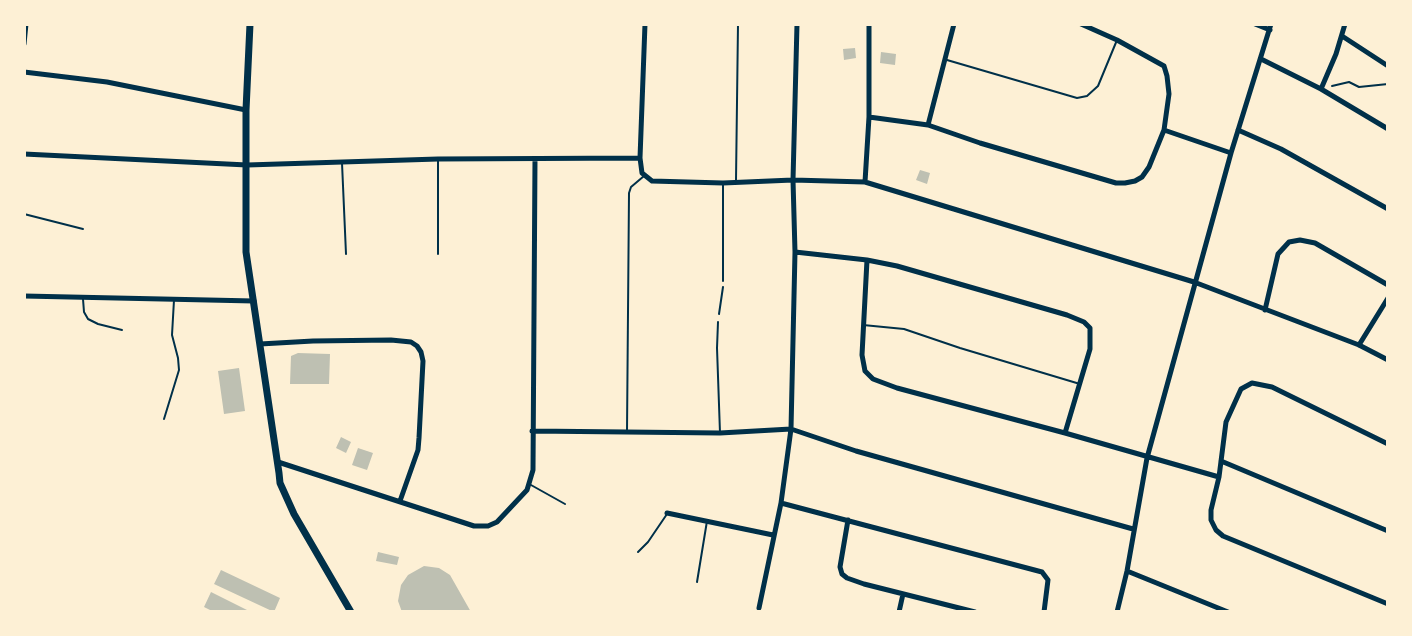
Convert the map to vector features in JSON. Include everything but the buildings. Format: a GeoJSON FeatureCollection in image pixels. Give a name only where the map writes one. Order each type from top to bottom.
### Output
{"type":"FeatureCollection","features":[{"type":"Feature","properties":{"kind":"street"},"geometry":{"type":"LineString","coordinates":[[24,44],[26,24]]}},
{"type":"Feature","properties":{"kind":"street"},"geometry":{"type":"LineString","coordinates":[[250,24],[246,110],[246,252],[280,483],[294,514],[351,612]]}},
{"type":"Feature","properties":{"kind":"street"},"geometry":{"type":"LineString","coordinates":[[645,24],[640,158],[644,176],[652,181],[663,183],[793,180],[865,182],[1194,282],[1359,345],[1388,360]]}},
{"type":"Feature","properties":{"kind":"street"},"geometry":{"type":"LineString","coordinates":[[759,608],[781,502],[791,429],[795,252],[793,180],[796,24]]}},
{"type":"Feature","properties":{"kind":"street"},"geometry":{"type":"LineString","coordinates":[[865,182],[869,117],[869,24]]}},
{"type":"Feature","properties":{"kind":"street"},"geometry":{"type":"LineString","coordinates":[[928,125],[954,24]]}},
{"type":"Feature","properties":{"kind":"street"},"geometry":{"type":"LineString","coordinates":[[869,117],[928,125],[980,143],[1116,183],[1125,183],[1142,177],[1149,167],[1164,130],[1169,94],[1164,66],[1117,40],[1081,24]]}},
{"type":"Feature","properties":{"kind":"street"},"geometry":{"type":"LineString","coordinates":[[1117,612],[1127,571],[1147,458],[1194,282],[1270,27],[1255,24]]}},
{"type":"Feature","properties":{"kind":"street"},"geometry":{"type":"LineString","coordinates":[[1321,89],[1333,64],[1345,24]]}},
{"type":"Feature","properties":{"kind":"street"},"geometry":{"type":"LineString","coordinates":[[1342,36],[1388,66]]}},
{"type":"Feature","properties":{"kind":"street"},"geometry":{"type":"LineString","coordinates":[[1261,59],[1321,89],[1388,129]]}},
{"type":"Feature","properties":{"kind":"street"},"geometry":{"type":"LineString","coordinates":[[24,72],[107,82],[246,110]]}},
{"type":"Feature","properties":{"kind":"street"},"geometry":{"type":"LineString","coordinates":[[1164,130],[1231,153]]}},
{"type":"Feature","properties":{"kind":"street"},"geometry":{"type":"LineString","coordinates":[[1238,130],[1281,149],[1388,209]]}},
{"type":"Feature","properties":{"kind":"street"},"geometry":{"type":"LineString","coordinates":[[24,154],[247,165],[342,164],[438,159],[640,158]]}},
{"type":"Feature","properties":{"kind":"street"},"geometry":{"type":"LineString","coordinates":[[278,462],[481,527],[492,525],[502,518],[530,485],[533,470],[535,159]]}},
{"type":"Feature","properties":{"kind":"street"},"geometry":{"type":"LineString","coordinates":[[1265,310],[1278,254],[1289,242],[1300,240],[1315,243],[1388,285]]}},
{"type":"Feature","properties":{"kind":"street"},"geometry":{"type":"LineString","coordinates":[[795,252],[867,260],[934,276],[1084,322],[1090,328],[1091,339],[1065,433]]}},
{"type":"Feature","properties":{"kind":"street"},"geometry":{"type":"LineString","coordinates":[[867,260],[863,362],[865,371],[873,379],[897,388],[1219,477]]}},
{"type":"Feature","properties":{"kind":"street"},"geometry":{"type":"LineString","coordinates":[[24,296],[254,301]]}},
{"type":"Feature","properties":{"kind":"street"},"geometry":{"type":"LineString","coordinates":[[1359,345],[1388,298]]}},
{"type":"Feature","properties":{"kind":"street"},"geometry":{"type":"LineString","coordinates":[[260,344],[391,340],[411,342],[417,346],[423,361],[418,450],[400,501]]}},
{"type":"Feature","properties":{"kind":"street"},"geometry":{"type":"LineString","coordinates":[[1388,444],[1272,387],[1252,383],[1241,389],[1226,422],[1219,477],[1211,510],[1211,520],[1216,530],[1223,536],[1388,604]]}},
{"type":"Feature","properties":{"kind":"street"},"geometry":{"type":"LineString","coordinates":[[532,430],[720,433],[791,429],[856,451],[1133,529]]}},
{"type":"Feature","properties":{"kind":"street"},"geometry":{"type":"LineString","coordinates":[[1221,461],[1388,531]]}},
{"type":"Feature","properties":{"kind":"street"},"geometry":{"type":"LineString","coordinates":[[781,502],[1042,572],[1048,580],[1044,612]]}},
{"type":"Feature","properties":{"kind":"street"},"geometry":{"type":"LineString","coordinates":[[667,513],[773,535]]}},
{"type":"Feature","properties":{"kind":"street"},"geometry":{"type":"LineString","coordinates":[[848,520],[840,567],[842,574],[864,584],[975,612]]}},
{"type":"Feature","properties":{"kind":"street"},"geometry":{"type":"LineString","coordinates":[[1127,571],[1228,612]]}},
{"type":"Feature","properties":{"kind":"street"},"geometry":{"type":"LineString","coordinates":[[899,612],[903,594]]}},
{"type":"Feature","properties":{"kind":"lane"},"geometry":{"type":"LineString","coordinates":[[736,183],[738,24]]}},
{"type":"Feature","properties":{"kind":"lane"},"geometry":{"type":"LineString","coordinates":[[945,59],[1077,98],[1087,96],[1098,86],[1117,40]]}},
{"type":"Feature","properties":{"kind":"lane"},"geometry":{"type":"LineString","coordinates":[[438,159],[438,254]]}},
{"type":"Feature","properties":{"kind":"lane"},"geometry":{"type":"LineString","coordinates":[[342,164],[346,254]]}},
{"type":"Feature","properties":{"kind":"lane"},"geometry":{"type":"LineString","coordinates":[[627,433],[629,193],[644,176]]}},
{"type":"Feature","properties":{"kind":"lane"},"geometry":{"type":"LineString","coordinates":[[723,183],[723,282]]}},
{"type":"Feature","properties":{"kind":"lane"},"geometry":{"type":"LineString","coordinates":[[24,214],[83,229]]}},
{"type":"Feature","properties":{"kind":"lane"},"geometry":{"type":"LineString","coordinates":[[83,297],[84,312],[88,319],[122,330]]}},
{"type":"Feature","properties":{"kind":"lane"},"geometry":{"type":"LineString","coordinates":[[164,419],[179,370],[172,335],[174,300]]}},
{"type":"Feature","properties":{"kind":"lane"},"geometry":{"type":"LineString","coordinates":[[718,322],[720,433]]}},
{"type":"Feature","properties":{"kind":"lane"},"geometry":{"type":"LineString","coordinates":[[863,325],[904,329],[1080,384]]}},
{"type":"Feature","properties":{"kind":"lane"},"geometry":{"type":"LineString","coordinates":[[530,485],[565,504]]}},
{"type":"Feature","properties":{"kind":"lane"},"geometry":{"type":"LineString","coordinates":[[638,552],[648,542],[667,513]]}},
{"type":"Feature","properties":{"kind":"lane"},"geometry":{"type":"LineString","coordinates":[[697,582],[707,521]]}},
{"type":"Feature","properties":{"kind":"path"},"geometry":{"type":"LineString","coordinates":[[1321,89],[1349,82],[1359,87],[1388,84]]}},
{"type":"Feature","properties":{"kind":"path"},"geometry":{"type":"LineString","coordinates":[[718,322],[723,282]]}}]}
